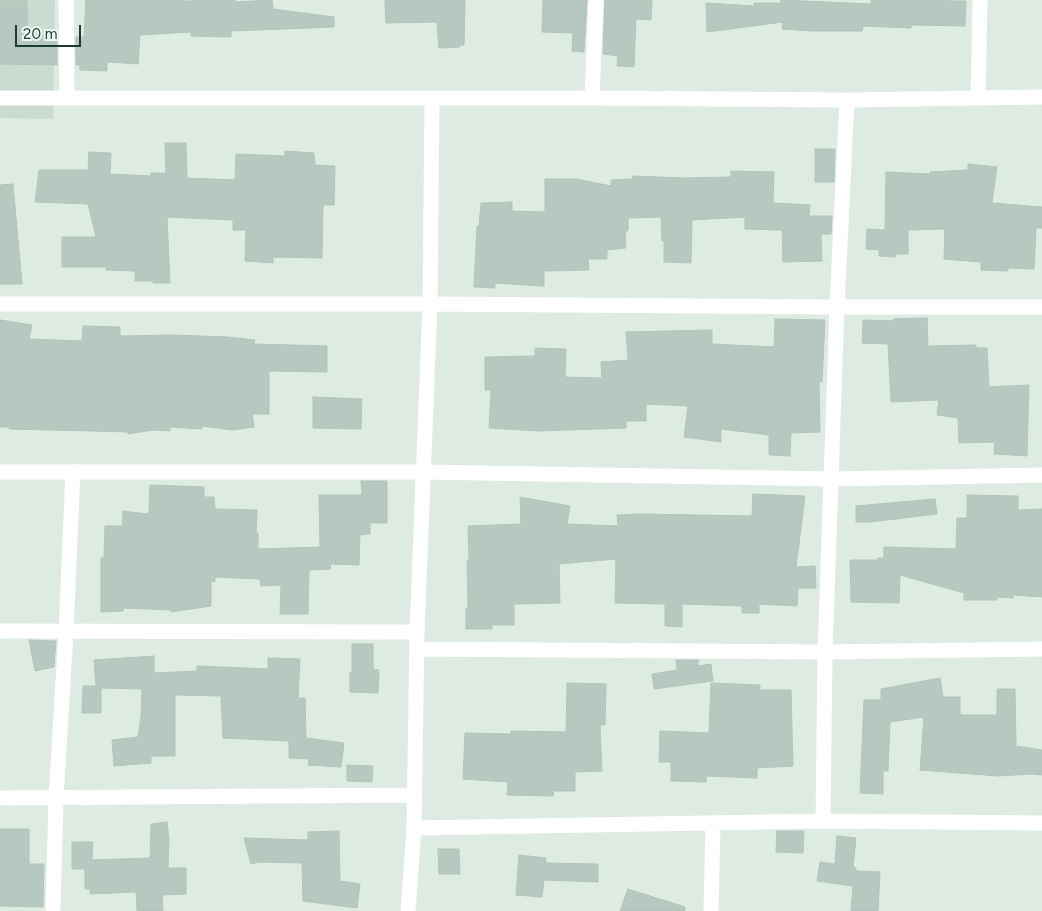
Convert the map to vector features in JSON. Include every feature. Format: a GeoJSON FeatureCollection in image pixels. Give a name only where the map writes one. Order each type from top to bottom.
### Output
{"type":"FeatureCollection","features":[{"type":"Feature","properties":{"kind":"street"},"geometry":{"type":"LineString","coordinates":[[66,0],[67,98]]}},
{"type":"Feature","properties":{"kind":"street"},"geometry":{"type":"LineString","coordinates":[[592,98],[596,0]]}},
{"type":"Feature","properties":{"kind":"street"},"geometry":{"type":"LineString","coordinates":[[978,98],[980,0]]}},
{"type":"Feature","properties":{"kind":"street"},"geometry":{"type":"LineString","coordinates":[[0,98],[847,100],[1042,96]]}},
{"type":"Feature","properties":{"kind":"street"},"geometry":{"type":"LineString","coordinates":[[408,911],[414,828],[418,632],[430,304],[432,98]]}},
{"type":"Feature","properties":{"kind":"street"},"geometry":{"type":"LineString","coordinates":[[823,821],[825,652],[837,307],[847,100]]}},
{"type":"Feature","properties":{"kind":"street"},"geometry":{"type":"LineString","coordinates":[[0,304],[1042,307]]}},
{"type":"Feature","properties":{"kind":"street"},"geometry":{"type":"LineString","coordinates":[[53,911],[56,798],[73,471]]}},
{"type":"Feature","properties":{"kind":"street"},"geometry":{"type":"LineString","coordinates":[[0,472],[424,472],[832,479],[1042,475]]}},
{"type":"Feature","properties":{"kind":"street"},"geometry":{"type":"LineString","coordinates":[[0,631],[418,632]]}},
{"type":"Feature","properties":{"kind":"street"},"geometry":{"type":"LineString","coordinates":[[418,649],[825,652],[1042,649]]}},
{"type":"Feature","properties":{"kind":"street"},"geometry":{"type":"LineString","coordinates":[[0,798],[414,795]]}},
{"type":"Feature","properties":{"kind":"street"},"geometry":{"type":"LineString","coordinates":[[414,828],[823,821],[1042,823]]}},
{"type":"Feature","properties":{"kind":"street"},"geometry":{"type":"LineString","coordinates":[[711,911],[713,824]]}},
{"type":"Feature","properties":{"kind":"shaded area"},"geometry":{"type":"Polygon","coordinates":[[[0,0],[55,0],[53,119],[0,118],[0,0]]]}},
{"type":"Feature","properties":{"kind":"building"},"geometry":{"type":"Polygon","coordinates":[[[86,0],[235,0],[235,2],[272,0],[273,9],[334,17],[334,27],[231,31],[231,37],[191,36],[191,32],[140,35],[138,64],[107,62],[107,71],[80,70],[80,65],[76,65],[76,37],[84,37],[86,0]]]}},
{"type":"Feature","properties":{"kind":"building"},"geometry":{"type":"Polygon","coordinates":[[[385,0],[465,0],[464,45],[460,45],[460,47],[439,48],[437,22],[386,23],[385,0]]]}},
{"type":"Feature","properties":{"kind":"building"},"geometry":{"type":"Polygon","coordinates":[[[543,0],[587,0],[584,52],[572,51],[573,33],[542,32],[543,0]]]}},
{"type":"Feature","properties":{"kind":"building"},"geometry":{"type":"Polygon","coordinates":[[[605,0],[652,0],[651,20],[636,19],[634,67],[617,66],[618,56],[603,54],[605,0]]]}},
{"type":"Feature","properties":{"kind":"building"},"geometry":{"type":"Polygon","coordinates":[[[781,0],[871,4],[871,0],[966,1],[965,26],[911,25],[911,28],[863,26],[862,31],[813,31],[782,29],[783,22],[707,32],[706,3],[754,6],[754,3],[781,3],[781,0]]]}},
{"type":"Feature","properties":{"kind":"building"},"geometry":{"type":"Polygon","coordinates":[[[0,1],[27,1],[27,35],[57,36],[57,65],[0,64],[0,1]]]}},
{"type":"Feature","properties":{"kind":"building"},"geometry":{"type":"Polygon","coordinates":[[[165,143],[186,143],[187,178],[235,180],[236,154],[285,156],[285,151],[314,153],[315,165],[335,166],[334,205],[323,205],[322,258],[273,257],[273,263],[245,261],[246,230],[233,230],[233,220],[167,217],[170,283],[135,281],[135,271],[106,270],[106,267],[62,267],[62,237],[96,237],[88,204],[35,202],[39,170],[88,170],[89,152],[111,153],[110,174],[151,176],[151,173],[166,173],[165,143]]]}},
{"type":"Feature","properties":{"kind":"building"},"geometry":{"type":"Polygon","coordinates":[[[815,149],[835,149],[834,182],[815,182],[815,149]]]}},
{"type":"Feature","properties":{"kind":"building"},"geometry":{"type":"Polygon","coordinates":[[[968,164],[997,167],[992,203],[1042,207],[1042,228],[1036,228],[1034,269],[1008,268],[1008,271],[981,270],[981,262],[944,259],[945,229],[908,230],[908,254],[896,254],[896,257],[879,256],[879,250],[866,249],[867,229],[885,230],[886,172],[930,174],[930,172],[968,170],[968,164]]]}},
{"type":"Feature","properties":{"kind":"building"},"geometry":{"type":"Polygon","coordinates":[[[731,171],[774,172],[773,203],[810,205],[809,216],[832,216],[831,234],[821,234],[822,261],[783,262],[782,230],[745,229],[745,217],[692,220],[691,263],[664,262],[661,217],[628,218],[628,231],[625,231],[626,248],[607,250],[607,259],[588,259],[589,270],[544,271],[544,286],[495,283],[495,288],[474,287],[477,226],[479,226],[481,203],[512,202],[512,211],[545,212],[545,179],[577,179],[611,186],[611,180],[633,179],[633,176],[731,177],[731,171]]]}},
{"type":"Feature","properties":{"kind":"building"},"geometry":{"type":"Polygon","coordinates":[[[13,184],[22,284],[0,284],[0,185],[13,184]]]}},
{"type":"Feature","properties":{"kind":"building"},"geometry":{"type":"Polygon","coordinates":[[[927,318],[928,346],[976,345],[976,348],[987,348],[989,387],[1029,385],[1027,456],[994,454],[995,442],[959,443],[958,418],[937,415],[939,400],[891,402],[888,344],[862,343],[863,320],[893,321],[893,319],[927,318]]]}},
{"type":"Feature","properties":{"kind":"building"},"geometry":{"type":"Polygon","coordinates":[[[775,319],[825,320],[822,382],[819,382],[820,432],[791,433],[790,456],[769,455],[769,435],[721,429],[721,442],[684,437],[688,406],[646,404],[646,421],[626,421],[626,428],[538,431],[489,428],[491,390],[485,390],[485,357],[535,356],[535,348],[566,349],[565,377],[602,378],[601,362],[628,360],[626,332],[712,330],[712,344],[774,347],[775,319]]]}},
{"type":"Feature","properties":{"kind":"building"},"geometry":{"type":"Polygon","coordinates":[[[0,320],[32,325],[29,339],[82,341],[83,326],[120,327],[120,336],[228,337],[255,340],[254,344],[327,346],[327,372],[269,371],[269,414],[252,414],[254,427],[233,430],[202,426],[202,429],[170,427],[170,431],[153,430],[128,434],[128,432],[9,429],[9,427],[0,427],[0,320]]]}},
{"type":"Feature","properties":{"kind":"building"},"geometry":{"type":"Polygon","coordinates":[[[313,397],[362,399],[361,429],[313,428],[313,397]]]}},
{"type":"Feature","properties":{"kind":"building"},"geometry":{"type":"Polygon","coordinates":[[[361,481],[387,481],[387,523],[370,523],[370,534],[360,535],[359,565],[330,564],[331,569],[309,570],[308,614],[280,614],[281,585],[261,586],[260,579],[215,577],[215,582],[211,581],[211,606],[171,612],[171,610],[123,608],[123,611],[101,612],[101,558],[104,558],[105,526],[122,526],[123,511],[149,513],[150,485],[204,487],[204,497],[214,497],[215,509],[257,510],[256,533],[258,533],[258,549],[320,547],[319,495],[362,495],[361,481]]]}},
{"type":"Feature","properties":{"kind":"building"},"geometry":{"type":"Polygon","coordinates":[[[753,494],[805,496],[796,567],[815,566],[816,588],[798,588],[797,606],[759,604],[759,613],[742,613],[742,606],[682,604],[682,627],[665,626],[665,604],[615,603],[616,559],[559,564],[560,603],[514,604],[514,625],[492,625],[492,629],[466,629],[466,609],[468,609],[467,561],[469,561],[468,526],[521,524],[520,497],[570,506],[567,524],[618,526],[617,515],[752,516],[753,494]]]}},
{"type":"Feature","properties":{"kind":"building"},"geometry":{"type":"Polygon","coordinates":[[[967,495],[1018,496],[1018,510],[1042,509],[1042,597],[1013,595],[1013,598],[997,597],[997,600],[964,600],[964,593],[900,575],[899,603],[851,602],[850,560],[878,560],[878,558],[884,558],[884,547],[956,549],[957,518],[967,518],[967,495]]]}},
{"type":"Feature","properties":{"kind":"building"},"geometry":{"type":"Polygon","coordinates":[[[935,499],[937,514],[856,522],[856,506],[935,499]]]}},
{"type":"Feature","properties":{"kind":"building"},"geometry":{"type":"Polygon","coordinates":[[[29,640],[56,641],[54,667],[35,671],[29,640]]]}},
{"type":"Feature","properties":{"kind":"building"},"geometry":{"type":"Polygon","coordinates":[[[352,644],[373,644],[373,669],[379,670],[378,693],[350,692],[352,644]]]}},
{"type":"Feature","properties":{"kind":"building"},"geometry":{"type":"Polygon","coordinates":[[[154,656],[154,673],[197,671],[197,666],[268,669],[268,658],[300,659],[298,698],[305,698],[306,738],[344,743],[341,767],[308,765],[309,759],[289,758],[289,741],[223,738],[221,696],[175,695],[175,756],[151,756],[151,763],[114,766],[112,740],[138,737],[142,689],[101,688],[101,713],[82,713],[83,686],[96,686],[94,660],[154,656]]]}},
{"type":"Feature","properties":{"kind":"building"},"geometry":{"type":"Polygon","coordinates":[[[676,660],[698,660],[698,666],[711,664],[713,681],[654,689],[652,674],[677,670],[676,660]]]}},
{"type":"Feature","properties":{"kind":"building"},"geometry":{"type":"Polygon","coordinates":[[[940,678],[943,697],[960,697],[960,715],[997,715],[997,689],[1015,689],[1016,746],[1042,750],[1042,775],[998,776],[920,770],[924,717],[890,722],[888,771],[883,771],[883,794],[860,793],[864,700],[881,700],[881,689],[940,678]]]}},
{"type":"Feature","properties":{"kind":"building"},"geometry":{"type":"Polygon","coordinates":[[[567,683],[606,684],[605,725],[600,725],[602,771],[575,772],[575,791],[554,791],[553,796],[507,795],[508,782],[463,779],[465,733],[511,734],[511,731],[566,732],[567,683]]]}},
{"type":"Feature","properties":{"kind":"building"},"geometry":{"type":"Polygon","coordinates":[[[711,683],[760,685],[760,690],[791,690],[793,766],[757,768],[757,778],[706,776],[706,782],[671,781],[671,762],[659,762],[660,731],[709,733],[711,683]]]}},
{"type":"Feature","properties":{"kind":"building"},"geometry":{"type":"Polygon","coordinates":[[[347,765],[373,766],[372,782],[347,781],[347,765]]]}},
{"type":"Feature","properties":{"kind":"building"},"geometry":{"type":"Polygon","coordinates":[[[167,822],[169,840],[168,868],[186,868],[186,894],[162,895],[163,911],[137,911],[136,892],[90,894],[90,889],[85,889],[85,869],[72,869],[72,842],[93,842],[92,860],[150,858],[151,824],[167,822]]]}},
{"type":"Feature","properties":{"kind":"building"},"geometry":{"type":"Polygon","coordinates":[[[0,829],[29,829],[29,864],[44,864],[43,907],[0,906],[0,829]]]}},
{"type":"Feature","properties":{"kind":"building"},"geometry":{"type":"Polygon","coordinates":[[[339,831],[340,881],[360,884],[357,908],[303,901],[302,863],[259,862],[251,864],[244,838],[308,840],[308,832],[339,831]]]}},
{"type":"Feature","properties":{"kind":"building"},"geometry":{"type":"Polygon","coordinates":[[[777,831],[804,831],[803,853],[776,852],[777,831]]]}},
{"type":"Feature","properties":{"kind":"building"},"geometry":{"type":"Polygon","coordinates":[[[837,836],[856,838],[853,867],[856,868],[856,871],[880,872],[878,911],[851,911],[853,886],[817,881],[820,862],[835,864],[837,836]]]}},
{"type":"Feature","properties":{"kind":"building"},"geometry":{"type":"Polygon","coordinates":[[[438,849],[459,849],[460,874],[439,874],[438,849]]]}},
{"type":"Feature","properties":{"kind":"building"},"geometry":{"type":"Polygon","coordinates":[[[519,855],[546,858],[545,863],[598,864],[598,882],[544,880],[542,897],[516,895],[519,855]]]}},
{"type":"Feature","properties":{"kind":"building"},"geometry":{"type":"Polygon","coordinates":[[[628,889],[685,907],[685,911],[620,911],[628,889]]]}}]}
